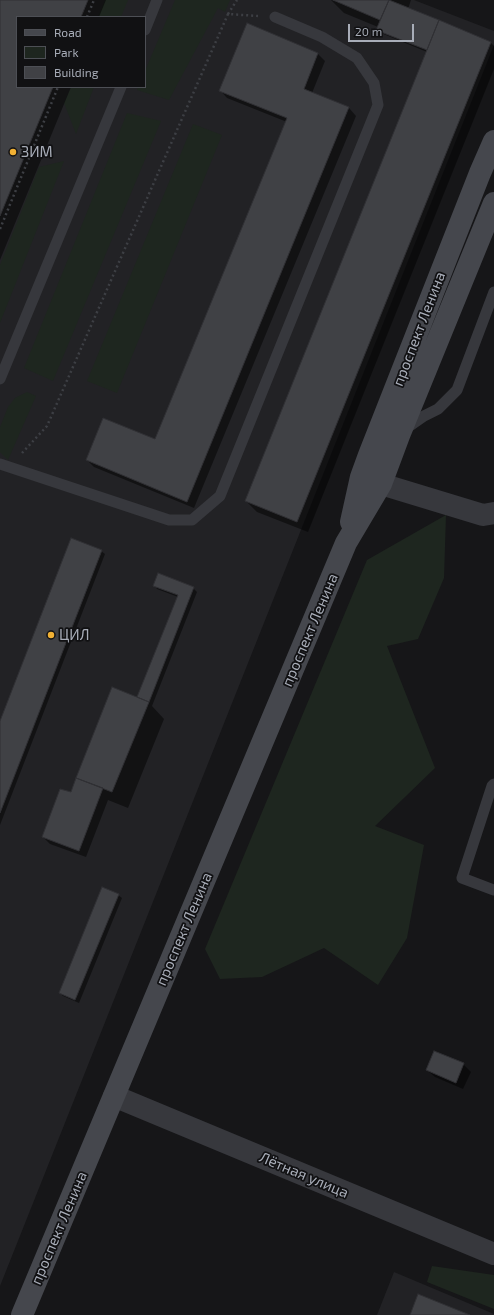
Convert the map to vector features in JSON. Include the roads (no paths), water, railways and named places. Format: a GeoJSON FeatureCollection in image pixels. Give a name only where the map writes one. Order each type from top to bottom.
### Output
{"type":"FeatureCollection","features":[{"type":"Feature","properties":{"kind":"street","name":"проспект Ленина"},"geometry":{"type":"LineString","coordinates":[[346,543],[361,477],[369,455],[487,169],[494,141]]}},
{"type":"Feature","properties":{"kind":"street","name":"проспект Ленина"},"geometry":{"type":"LineString","coordinates":[[22,1315],[346,543],[381,484],[400,433],[416,414],[494,203]]}},
{"type":"Feature","properties":{"kind":"street"},"geometry":{"type":"LineString","coordinates":[[369,455],[370,469],[374,478],[381,484],[490,516]]}},
{"type":"Feature","properties":{"kind":"street","name":"Лётная улица"},"geometry":{"type":"LineString","coordinates":[[114,1096],[494,1254]]}},
{"type":"Feature","properties":{"kind":"lane"},"geometry":{"type":"LineString","coordinates":[[146,28],[157,0]]}},
{"type":"Feature","properties":{"kind":"lane"},"geometry":{"type":"LineString","coordinates":[[5,466],[169,520],[192,520],[220,496],[378,105],[374,83],[357,58],[322,37],[275,17]]}},
{"type":"Feature","properties":{"kind":"lane"},"geometry":{"type":"LineString","coordinates":[[0,379],[121,88]]}},
{"type":"Feature","properties":{"kind":"lane"},"geometry":{"type":"LineString","coordinates":[[397,385],[397,399],[401,408],[416,414],[438,409],[457,390],[494,292]]}},
{"type":"Feature","properties":{"kind":"lane"},"geometry":{"type":"LineString","coordinates":[[494,784],[492,786],[462,878],[494,890]]}},
{"type":"Feature","properties":{"kind":"place","name":"ЗИМ"},"geometry":{"type":"Point","coordinates":[13,152]}},
{"type":"Feature","properties":{"kind":"place","name":"ЦИЛ"},"geometry":{"type":"Point","coordinates":[51,635]}}]}
